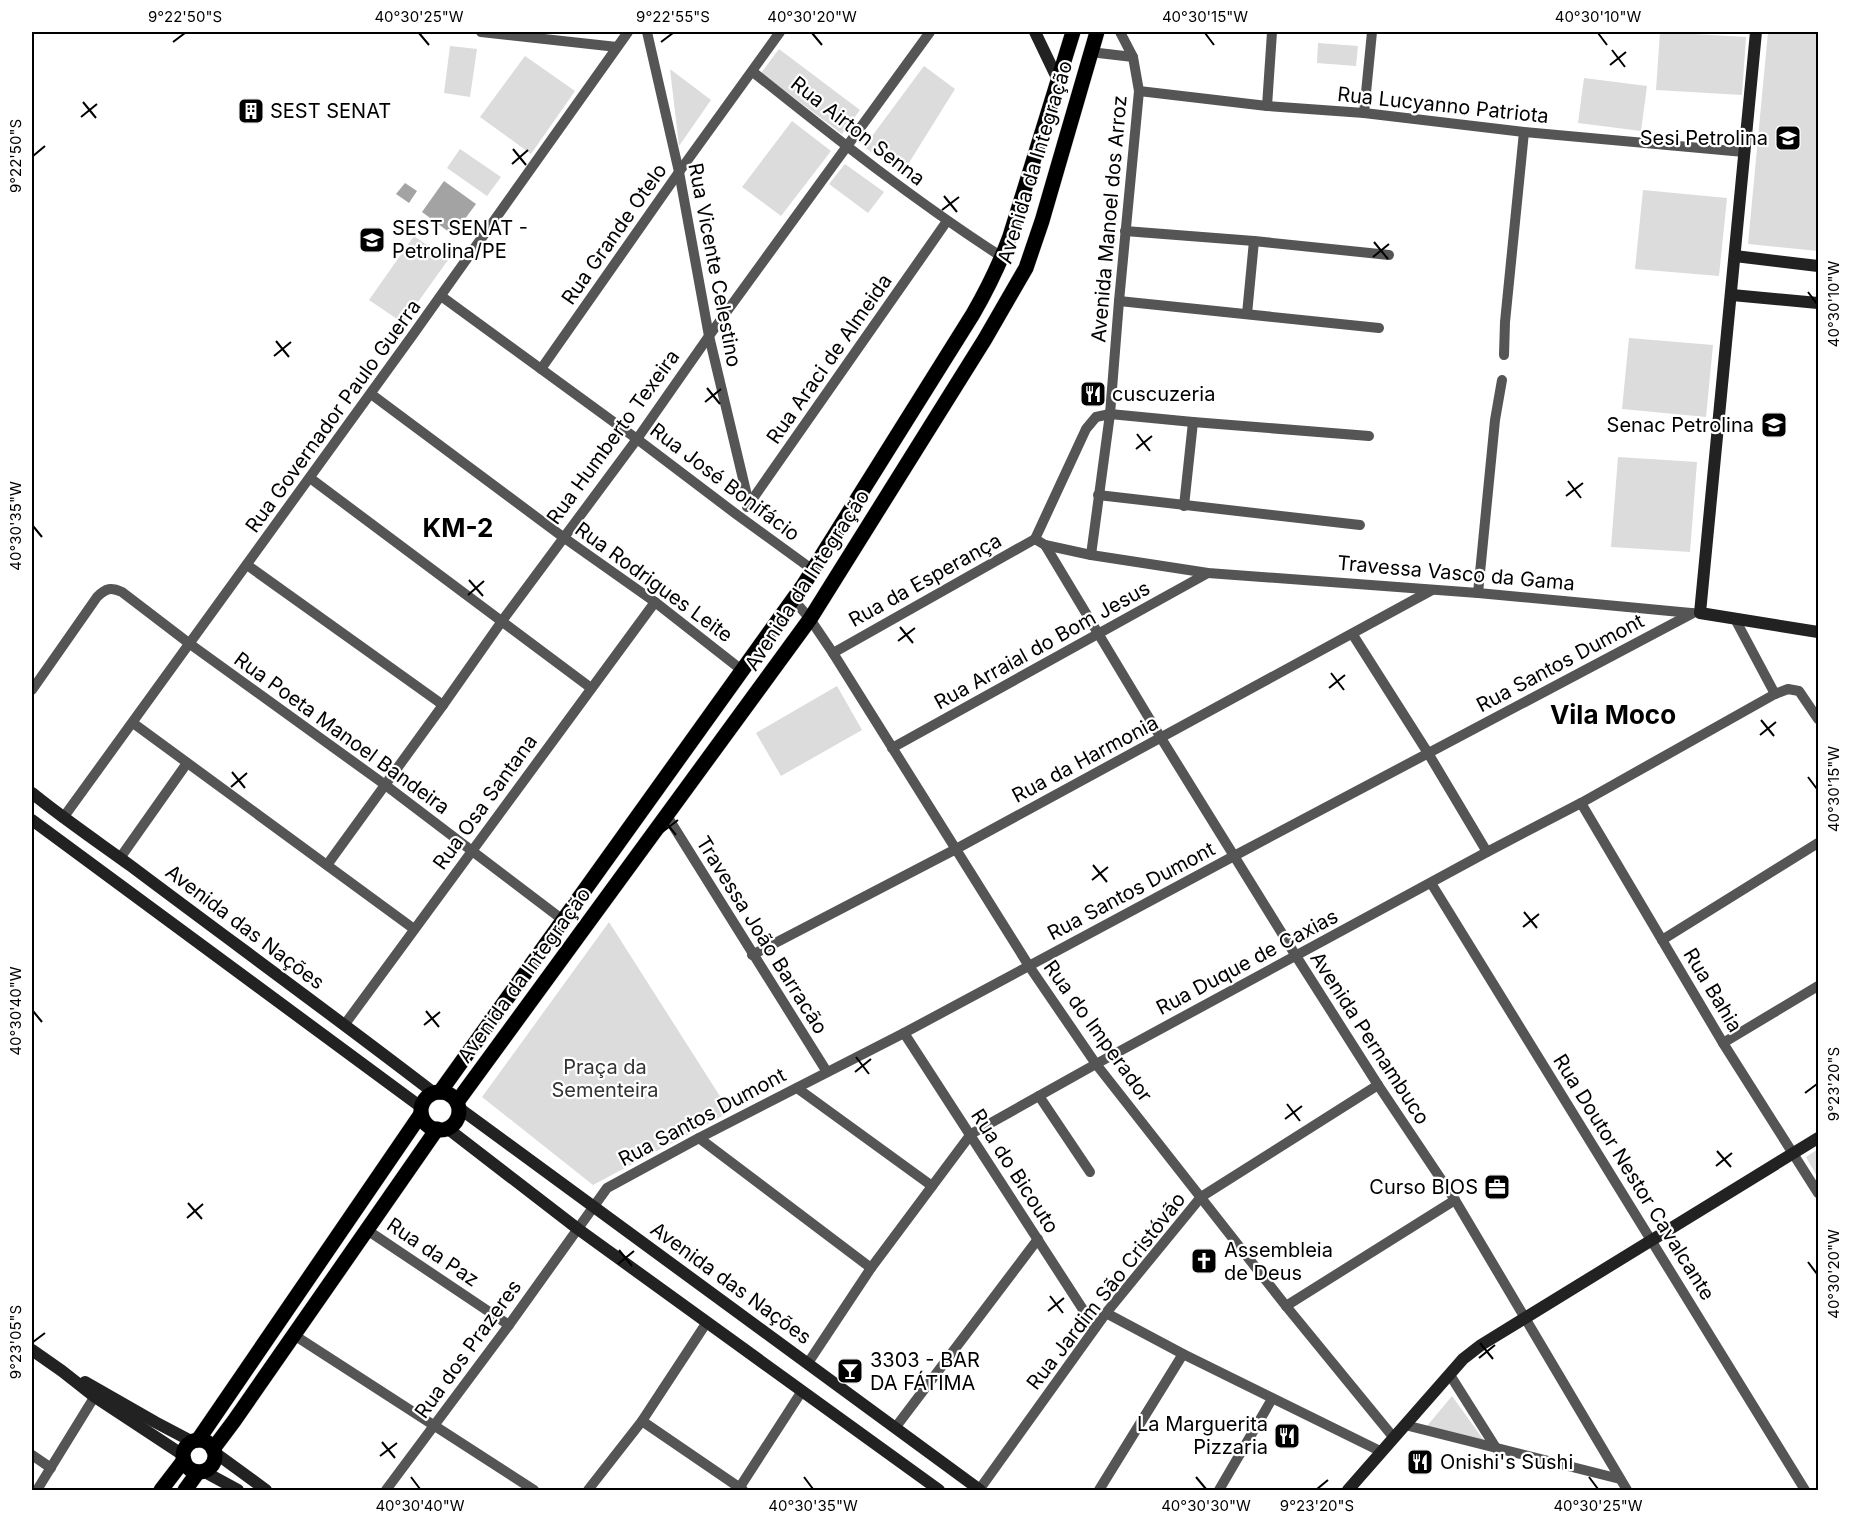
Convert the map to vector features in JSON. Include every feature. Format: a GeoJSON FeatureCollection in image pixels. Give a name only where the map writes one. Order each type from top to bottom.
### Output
{"type":"FeatureCollection","features":[{"type":"Feature","properties":{"kind":"main road"},"geometry":{"type":"LineString","coordinates":[[1035,32],[1058,80]]}},
{"type":"Feature","properties":{"kind":"main road","name":"Avenida da Integração"},"geometry":{"type":"LineString","coordinates":[[437,1092],[743,671],[813,570],[973,314],[1002,257],[1073,32]]}},
{"type":"Feature","properties":{"kind":"main road","name":"Avenida da Integração"},"geometry":{"type":"LineString","coordinates":[[458,1105],[810,620],[1008,302],[1026,268],[1042,220],[1097,32]]}},
{"type":"Feature","properties":{"kind":"main road"},"geometry":{"type":"LineString","coordinates":[[1696,613],[1732,295],[1756,32]]}},
{"type":"Feature","properties":{"kind":"main road"},"geometry":{"type":"LineString","coordinates":[[1028,176],[1041,186],[1053,182]]}},
{"type":"Feature","properties":{"kind":"main road"},"geometry":{"type":"LineString","coordinates":[[1016,214],[1027,212],[1042,220]]}},
{"type":"Feature","properties":{"kind":"main road"},"geometry":{"type":"LineString","coordinates":[[1735,256],[1818,266]]}},
{"type":"Feature","properties":{"kind":"main road"},"geometry":{"type":"LineString","coordinates":[[1732,295],[1818,303]]}},
{"type":"Feature","properties":{"kind":"main road","name":"Travessa Vasco da Gama"},"geometry":{"type":"LineString","coordinates":[[1696,613],[1818,632]]}},
{"type":"Feature","properties":{"kind":"main road","name":"Avenida das Nações"},"geometry":{"type":"LineString","coordinates":[[32,793],[437,1092]]}},
{"type":"Feature","properties":{"kind":"main road","name":"Avenida das Nações"},"geometry":{"type":"LineString","coordinates":[[32,820],[421,1110]]}},
{"type":"Feature","properties":{"kind":"main road"},"geometry":{"type":"LineString","coordinates":[[161,1491],[183,1458],[186,1447],[195,1441],[421,1110],[426,1098],[437,1092],[450,1095],[458,1105],[456,1120],[442,1129],[367,1230],[213,1450],[213,1463],[201,1471],[185,1491]]}},
{"type":"Feature","properties":{"kind":"main road","name":"Avenida das Nações"},"geometry":{"type":"LineString","coordinates":[[458,1105],[980,1490]]}},
{"type":"Feature","properties":{"kind":"main road"},"geometry":{"type":"LineString","coordinates":[[421,1110],[427,1125],[442,1129],[939,1491]]}},
{"type":"Feature","properties":{"kind":"main road"},"geometry":{"type":"LineString","coordinates":[[1348,1491],[1463,1359],[1481,1345],[1818,1138]]}},
{"type":"Feature","properties":{"kind":"main road"},"geometry":{"type":"LineString","coordinates":[[32,1350],[97,1393],[183,1458],[189,1468],[201,1471],[238,1491]]}},
{"type":"Feature","properties":{"kind":"main road"},"geometry":{"type":"LineString","coordinates":[[97,1393],[195,1441],[207,1442],[213,1450],[266,1491]]}},
{"type":"Feature","properties":{"kind":"street"},"geometry":{"type":"LineString","coordinates":[[481,32],[617,47]]}},
{"type":"Feature","properties":{"kind":"street","name":"Rua Governador Paulo Guerra"},"geometry":{"type":"LineString","coordinates":[[63,818],[371,394],[628,32]]}},
{"type":"Feature","properties":{"kind":"street","name":"Rua Vicente Celestino"},"geometry":{"type":"LineString","coordinates":[[647,32],[679,171],[709,336],[749,504]]}},
{"type":"Feature","properties":{"kind":"street","name":"Rua Grande Otelo"},"geometry":{"type":"LineString","coordinates":[[541,369],[679,171],[780,32]]}},
{"type":"Feature","properties":{"kind":"street","name":"Rua Humberto Texeira"},"geometry":{"type":"LineString","coordinates":[[327,865],[562,537],[637,439],[930,32]]}},
{"type":"Feature","properties":{"kind":"street","name":"Avenida Manoel dos Arroz"},"geometry":{"type":"LineString","coordinates":[[1091,555],[1110,414],[1139,91],[1133,57],[1120,32]]}},
{"type":"Feature","properties":{"kind":"street"},"geometry":{"type":"LineString","coordinates":[[1267,106],[1272,32]]}},
{"type":"Feature","properties":{"kind":"street"},"geometry":{"type":"LineString","coordinates":[[1364,113],[1372,32]]}},
{"type":"Feature","properties":{"kind":"street"},"geometry":{"type":"LineString","coordinates":[[1090,52],[1133,57]]}},
{"type":"Feature","properties":{"kind":"street","name":"Rua Airton Senna"},"geometry":{"type":"LineString","coordinates":[[753,72],[846,147],[947,222],[1002,257]]}},
{"type":"Feature","properties":{"kind":"street","name":"Rua Lucyanno Patriota"},"geometry":{"type":"LineString","coordinates":[[1139,91],[1267,106],[1364,113],[1524,132],[1744,152]]}},
{"type":"Feature","properties":{"kind":"street"},"geometry":{"type":"LineString","coordinates":[[1504,355],[1505,322],[1524,132]]}},
{"type":"Feature","properties":{"kind":"street","name":"Rua Araci de Almeida"},"geometry":{"type":"LineString","coordinates":[[740,517],[947,222]]}},
{"type":"Feature","properties":{"kind":"street"},"geometry":{"type":"LineString","coordinates":[[1125,231],[1389,255]]}},
{"type":"Feature","properties":{"kind":"street"},"geometry":{"type":"LineString","coordinates":[[1247,314],[1254,241]]}},
{"type":"Feature","properties":{"kind":"street","name":"Rua José Bonifácio"},"geometry":{"type":"LineString","coordinates":[[441,296],[813,570]]}},
{"type":"Feature","properties":{"kind":"street"},"geometry":{"type":"LineString","coordinates":[[1119,301],[1379,328]]}},
{"type":"Feature","properties":{"kind":"street"},"geometry":{"type":"LineString","coordinates":[[1478,593],[1495,420],[1502,380]]}},
{"type":"Feature","properties":{"kind":"street","name":"Rua Rodrigues Leite"},"geometry":{"type":"LineString","coordinates":[[371,394],[562,537],[655,602],[743,671]]}},
{"type":"Feature","properties":{"kind":"street"},"geometry":{"type":"LineString","coordinates":[[1040,542],[1086,429],[1096,417],[1110,414],[1369,436]]}},
{"type":"Feature","properties":{"kind":"street"},"geometry":{"type":"LineString","coordinates":[[1184,506],[1193,422]]}},
{"type":"Feature","properties":{"kind":"street"},"geometry":{"type":"LineString","coordinates":[[310,478],[591,688]]}},
{"type":"Feature","properties":{"kind":"street"},"geometry":{"type":"LineString","coordinates":[[1098,495],[1360,525]]}},
{"type":"Feature","properties":{"kind":"street","name":"Travessa Vasco da Gama"},"geometry":{"type":"LineString","coordinates":[[1040,542],[1091,555],[1208,573],[1478,593],[1696,613]]}},
{"type":"Feature","properties":{"kind":"street","name":"Avenida Pernambuco"},"geometry":{"type":"LineString","coordinates":[[1040,542],[1296,956],[1455,1200],[1627,1491]]}},
{"type":"Feature","properties":{"kind":"street","name":"Rua da Esperança"},"geometry":{"type":"LineString","coordinates":[[833,653],[1040,542]]}},
{"type":"Feature","properties":{"kind":"street"},"geometry":{"type":"LineString","coordinates":[[247,565],[443,705]]}},
{"type":"Feature","properties":{"kind":"street","name":"Rua Arraial do Bom Jesus"},"geometry":{"type":"LineString","coordinates":[[892,748],[1208,573]]}},
{"type":"Feature","properties":{"kind":"street","name":"Rua Poeta Manoel Bandeira"},"geometry":{"type":"LineString","coordinates":[[32,690],[97,597],[107,589],[115,588],[384,784],[563,920]]}},
{"type":"Feature","properties":{"kind":"street","name":"Rua da Harmonia"},"geometry":{"type":"LineString","coordinates":[[752,955],[956,849],[1432,590]]}},
{"type":"Feature","properties":{"kind":"street","name":"Rua do Imperador"},"geometry":{"type":"LineString","coordinates":[[793,599],[833,653],[1029,966],[1096,1064],[1286,1306],[1394,1438]]}},
{"type":"Feature","properties":{"kind":"street","name":"Rua Osa Santana"},"geometry":{"type":"LineString","coordinates":[[345,1024],[655,602]]}},
{"type":"Feature","properties":{"kind":"street","name":"Rua Santos Dumont"},"geometry":{"type":"LineString","coordinates":[[578,1229],[607,1188],[1696,613]]}},
{"type":"Feature","properties":{"kind":"street"},"geometry":{"type":"LineString","coordinates":[[1735,619],[1775,694]]}},
{"type":"Feature","properties":{"kind":"street"},"geometry":{"type":"LineString","coordinates":[[1353,635],[1428,753],[1487,852]]}},
{"type":"Feature","properties":{"kind":"street","name":"Rua Duque de Caxias"},"geometry":{"type":"LineString","coordinates":[[808,1363],[871,1268],[971,1134],[1096,1064],[1581,803],[1775,694],[1788,689],[1799,691],[1818,719]]}},
{"type":"Feature","properties":{"kind":"street"},"geometry":{"type":"LineString","coordinates":[[133,723],[414,929]]}},
{"type":"Feature","properties":{"kind":"street"},"geometry":{"type":"LineString","coordinates":[[120,858],[187,763]]}},
{"type":"Feature","properties":{"kind":"street","name":"Rua Bahia"},"geometry":{"type":"LineString","coordinates":[[1581,803],[1724,1043],[1818,1193]]}},
{"type":"Feature","properties":{"kind":"street","name":"Travessa João Barracão"},"geometry":{"type":"LineString","coordinates":[[667,816],[827,1072]]}},
{"type":"Feature","properties":{"kind":"street"},"geometry":{"type":"LineString","coordinates":[[1662,940],[1818,843]]}},
{"type":"Feature","properties":{"kind":"street","name":"Rua Doutor Nestor Cavalcante"},"geometry":{"type":"LineString","coordinates":[[1431,883],[1805,1491]]}},
{"type":"Feature","properties":{"kind":"street"},"geometry":{"type":"LineString","coordinates":[[1724,1043],[1818,986]]}},
{"type":"Feature","properties":{"kind":"street","name":"Rua do Bicouto"},"geometry":{"type":"LineString","coordinates":[[904,1033],[1095,1328]]}},
{"type":"Feature","properties":{"kind":"street","name":"Rua Jardim São Cristóvão"},"geometry":{"type":"LineString","coordinates":[[980,1490],[1106,1313],[1201,1197],[1378,1085]]}},
{"type":"Feature","properties":{"kind":"street"},"geometry":{"type":"LineString","coordinates":[[797,1088],[932,1186]]}},
{"type":"Feature","properties":{"kind":"street"},"geometry":{"type":"LineString","coordinates":[[1039,1096],[1090,1172]]}},
{"type":"Feature","properties":{"kind":"street"},"geometry":{"type":"LineString","coordinates":[[699,1138],[871,1268]]}},
{"type":"Feature","properties":{"kind":"street"},"geometry":{"type":"LineString","coordinates":[[1286,1306],[1455,1200]]}},
{"type":"Feature","properties":{"kind":"street","name":"Rua dos Prazeres"},"geometry":{"type":"LineString","coordinates":[[386,1491],[578,1229]]}},
{"type":"Feature","properties":{"kind":"street","name":"Rua da Paz"},"geometry":{"type":"LineString","coordinates":[[367,1230],[509,1325]]}},
{"type":"Feature","properties":{"kind":"street"},"geometry":{"type":"LineString","coordinates":[[896,1428],[1038,1239]]}},
{"type":"Feature","properties":{"kind":"street"},"geometry":{"type":"LineString","coordinates":[[1106,1313],[1272,1399],[1382,1452]]}},
{"type":"Feature","properties":{"kind":"street"},"geometry":{"type":"LineString","coordinates":[[588,1491],[642,1421],[707,1322]]}},
{"type":"Feature","properties":{"kind":"street"},"geometry":{"type":"LineString","coordinates":[[294,1335],[534,1491]]}},
{"type":"Feature","properties":{"kind":"street"},"geometry":{"type":"LineString","coordinates":[[1099,1491],[1183,1354]]}},
{"type":"Feature","properties":{"kind":"street"},"geometry":{"type":"LineString","coordinates":[[1450,1374],[1496,1448]]}},
{"type":"Feature","properties":{"kind":"street"},"geometry":{"type":"LineString","coordinates":[[642,1421],[741,1490],[802,1391]]}},
{"type":"Feature","properties":{"kind":"street"},"geometry":{"type":"LineString","coordinates":[[37,1491],[97,1393]]}},
{"type":"Feature","properties":{"kind":"street"},"geometry":{"type":"LineString","coordinates":[[1219,1491],[1272,1399]]}},
{"type":"Feature","properties":{"kind":"street"},"geometry":{"type":"LineString","coordinates":[[1406,1425],[1620,1479]]}},
{"type":"Feature","properties":{"kind":"street"},"geometry":{"type":"LineString","coordinates":[[32,1455],[51,1468]]}},
{"type":"Feature","properties":{"kind":"green space"},"geometry":{"type":"Polygon","coordinates":[[[1660,32],[1746,37],[1742,95],[1656,90],[1660,32]]]}},
{"type":"Feature","properties":{"kind":"green space","name":"Sesi Petrolina"},"geometry":{"type":"Polygon","coordinates":[[[1768,32],[1818,32],[1818,251],[1748,244],[1768,32]]]}},
{"type":"Feature","properties":{"kind":"green space"},"geometry":{"type":"Polygon","coordinates":[[[1318,43],[1358,46],[1356,66],[1317,63],[1318,43]]]}},
{"type":"Feature","properties":{"kind":"green space"},"geometry":{"type":"Polygon","coordinates":[[[450,46],[477,49],[470,97],[444,93],[450,46]]]}},
{"type":"Feature","properties":{"kind":"green space"},"geometry":{"type":"Polygon","coordinates":[[[779,49],[860,110],[842,134],[761,73],[779,49]]]}},
{"type":"Feature","properties":{"kind":"green space"},"geometry":{"type":"Polygon","coordinates":[[[525,56],[575,91],[531,154],[480,117],[525,56]]]}},
{"type":"Feature","properties":{"kind":"green space"},"geometry":{"type":"Polygon","coordinates":[[[924,66],[955,89],[902,174],[864,147],[924,66]]]}},
{"type":"Feature","properties":{"kind":"green space"},"geometry":{"type":"Polygon","coordinates":[[[670,69],[711,100],[679,146],[670,69]]]}},
{"type":"Feature","properties":{"kind":"green space"},"geometry":{"type":"Polygon","coordinates":[[[1584,78],[1647,86],[1641,131],[1578,123],[1584,78]]]}},
{"type":"Feature","properties":{"kind":"green space"},"geometry":{"type":"Polygon","coordinates":[[[792,121],[831,151],[781,216],[742,187],[792,121]]]}},
{"type":"Feature","properties":{"kind":"green space"},"geometry":{"type":"Polygon","coordinates":[[[460,149],[501,177],[487,196],[447,168],[460,149]]]}},
{"type":"Feature","properties":{"kind":"green space"},"geometry":{"type":"Polygon","coordinates":[[[845,164],[884,192],[868,213],[829,184],[845,164]]]}},
{"type":"Feature","properties":{"kind":"green space"},"geometry":{"type":"Polygon","coordinates":[[[1643,190],[1727,198],[1719,276],[1635,269],[1643,190]]]}},
{"type":"Feature","properties":{"kind":"green space"},"geometry":{"type":"Polygon","coordinates":[[[414,236],[448,260],[403,323],[369,300],[414,236]]]}},
{"type":"Feature","properties":{"kind":"green space"},"geometry":{"type":"Polygon","coordinates":[[[1629,338],[1713,345],[1706,417],[1622,409],[1629,338]]]}},
{"type":"Feature","properties":{"kind":"green space"},"geometry":{"type":"Polygon","coordinates":[[[1618,457],[1697,462],[1690,552],[1611,547],[1618,457]]]}},
{"type":"Feature","properties":{"kind":"green space"},"geometry":{"type":"Polygon","coordinates":[[[837,686],[862,730],[781,776],[756,733],[837,686]]]}},
{"type":"Feature","properties":{"kind":"green space","name":"Praça da Sementeira"},"geometry":{"type":"Polygon","coordinates":[[[609,922],[730,1112],[593,1185],[482,1097],[609,922]]]}},
{"type":"Feature","properties":{"kind":"green space"},"geometry":{"type":"Polygon","coordinates":[[[1818,1149],[1818,1178],[1806,1157],[1818,1149]]]}},
{"type":"Feature","properties":{"kind":"green space"},"geometry":{"type":"Polygon","coordinates":[[[1452,1396],[1488,1446],[1427,1426],[1452,1396]]]}},
{"type":"Feature","properties":{"kind":"shaded area"},"geometry":{"type":"Polygon","coordinates":[[[444,181],[476,204],[453,235],[422,212],[444,181]]]}},
{"type":"Feature","properties":{"kind":"shaded area"},"geometry":{"type":"Polygon","coordinates":[[[405,183],[417,191],[409,203],[396,194],[405,183]]]}},
{"type":"Feature","properties":{"kind":"place","name":"SEST SENAT"},"geometry":{"type":"Point","coordinates":[251,111]}},
{"type":"Feature","properties":{"kind":"place","name":"Sesi Petrolina"},"geometry":{"type":"Point","coordinates":[1788,138]}},
{"type":"Feature","properties":{"kind":"place","name":"SEST SENAT - Petrolina/PE"},"geometry":{"type":"Point","coordinates":[372,240]}},
{"type":"Feature","properties":{"kind":"place","name":"cuscuzeria"},"geometry":{"type":"Point","coordinates":[1093,394]}},
{"type":"Feature","properties":{"kind":"place","name":"Senac Petrolina"},"geometry":{"type":"Point","coordinates":[1774,425]}},
{"type":"Feature","properties":{"kind":"place","name":"Curso BIOS"},"geometry":{"type":"Point","coordinates":[1497,1187]}},
{"type":"Feature","properties":{"kind":"place","name":"Assembleia de Deus"},"geometry":{"type":"Point","coordinates":[1204,1261]}},
{"type":"Feature","properties":{"kind":"place","name":"3303 - BAR DA FÁTIMA"},"geometry":{"type":"Point","coordinates":[850,1371]}},
{"type":"Feature","properties":{"kind":"place","name":"La Marguerita Pizzaria"},"geometry":{"type":"Point","coordinates":[1287,1436]}},
{"type":"Feature","properties":{"kind":"place","name":"Onishi's Sushi"},"geometry":{"type":"Point","coordinates":[1420,1462]}},
{"type":"Feature","properties":{"kind":"district","name":"KM-2"},"geometry":{"type":"Point","coordinates":[458,528]}},
{"type":"Feature","properties":{"kind":"district","name":"Vila Moco"},"geometry":{"type":"Point","coordinates":[1613,715]}}]}
